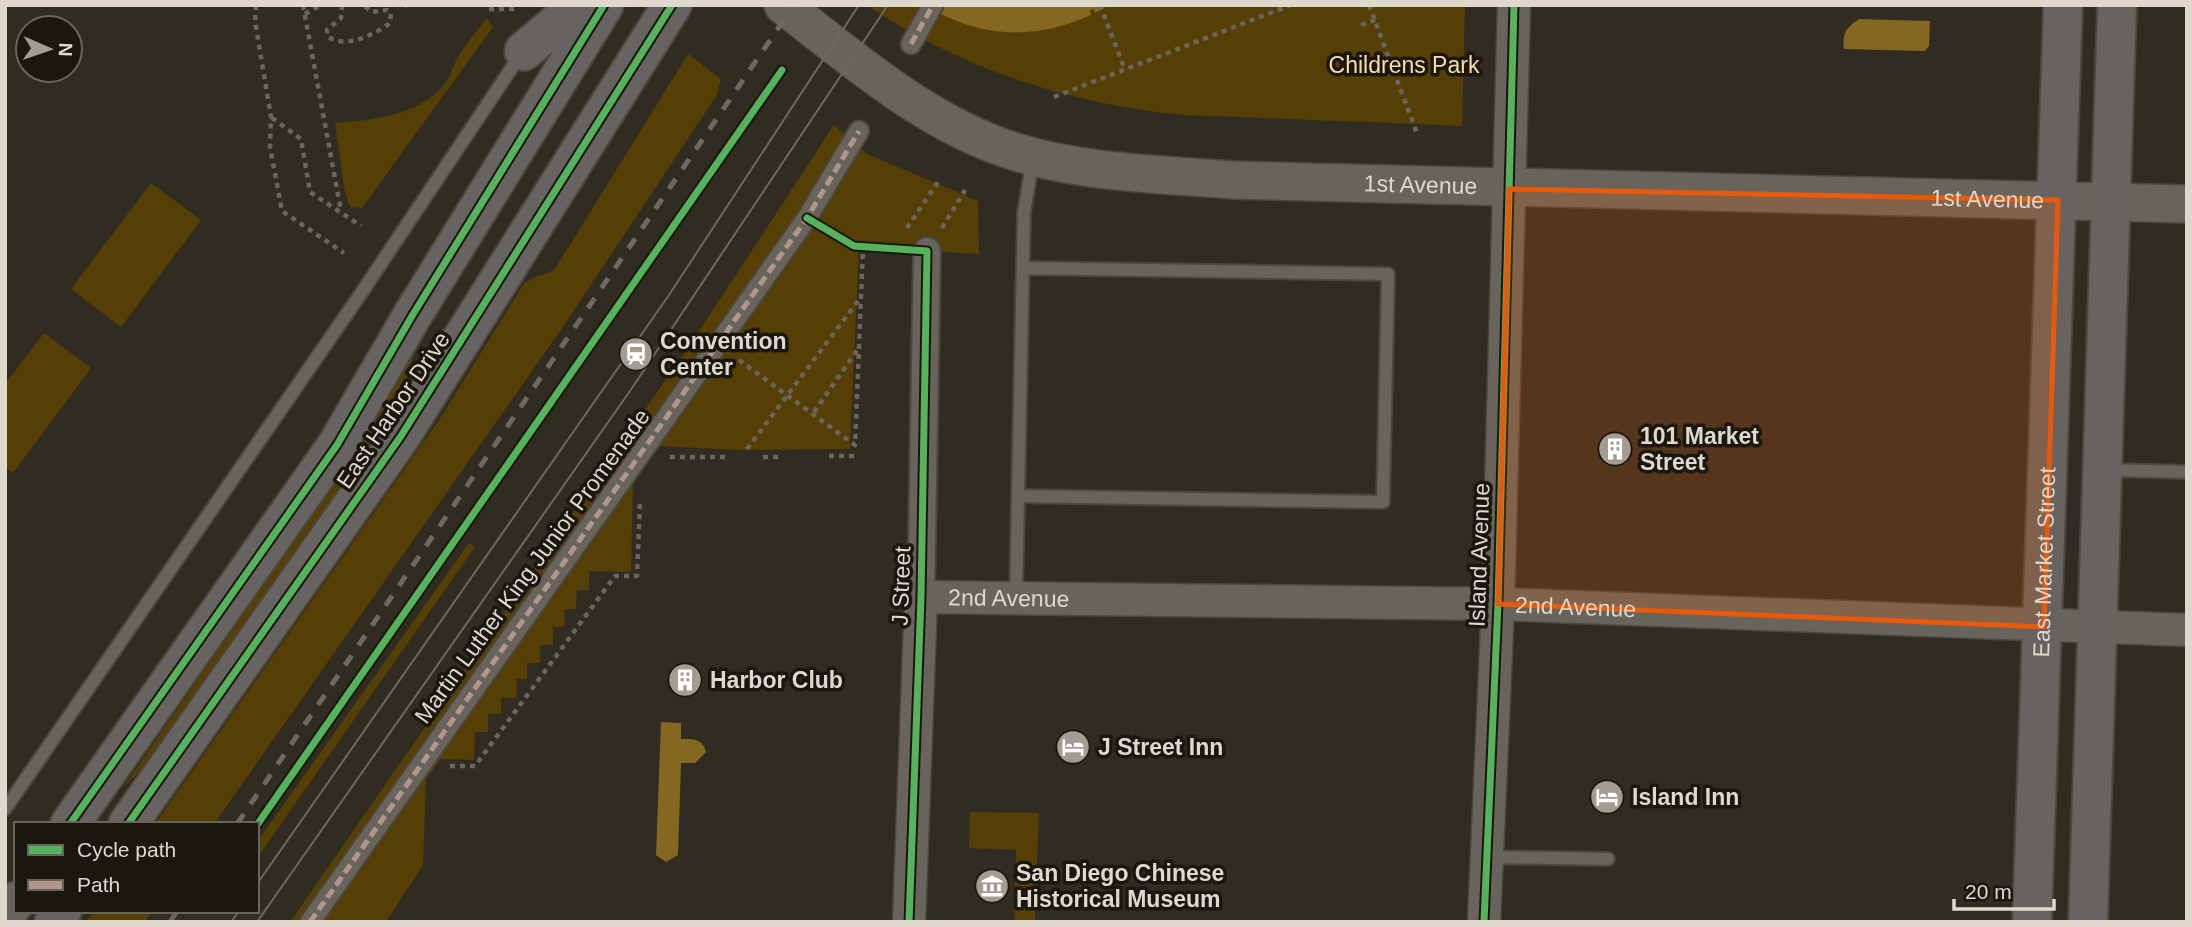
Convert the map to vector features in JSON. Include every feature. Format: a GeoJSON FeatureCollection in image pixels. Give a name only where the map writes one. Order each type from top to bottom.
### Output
{"type":"FeatureCollection","features":[{"type":"Feature","properties":{"kind":"main road"},"geometry":{"type":"LineString","coordinates":[[524,51],[579,5]]}},
{"type":"Feature","properties":{"kind":"main road","name":"East Harbor Drive"},"geometry":{"type":"LineString","coordinates":[[72,822],[337,445],[412,316],[604,5]]}},
{"type":"Feature","properties":{"kind":"main road","name":"East Harbor Drive"},"geometry":{"type":"LineString","coordinates":[[129,822],[408,426],[672,5]]}},
{"type":"Feature","properties":{"kind":"main road","name":"1st Avenue"},"geometry":{"type":"LineString","coordinates":[[783,5],[888,85],[944,120],[1016,152],[1111,170],[1232,180],[1509,189],[2187,204]]}},
{"type":"Feature","properties":{"kind":"main road","name":"East Market Street"},"geometry":{"type":"LineString","coordinates":[[2032,922],[2063,5]]}},
{"type":"Feature","properties":{"kind":"main road"},"geometry":{"type":"LineString","coordinates":[[2088,922],[2116,5]]}},
{"type":"Feature","properties":{"kind":"main road"},"geometry":{"type":"LineString","coordinates":[[2053,339],[2068,348],[2076,357],[2085,418],[2091,426],[2104,430]]}},
{"type":"Feature","properties":{"kind":"street","name":"Island Avenue"},"geometry":{"type":"LineString","coordinates":[[1484,922],[1498,604],[1514,5]]}},
{"type":"Feature","properties":{"kind":"street"},"geometry":{"type":"LineString","coordinates":[[911,44],[931,9]]}},
{"type":"Feature","properties":{"kind":"street","name":"Martin Luther King Junior Promenade"},"geometry":{"type":"LineString","coordinates":[[310,922],[719,345],[807,218],[859,131]]}},
{"type":"Feature","properties":{"kind":"street","name":"J Street"},"geometry":{"type":"LineString","coordinates":[[909,922],[921,597],[928,251]]}},
{"type":"Feature","properties":{"kind":"street","name":"2nd Avenue"},"geometry":{"type":"LineString","coordinates":[[921,597],[1016,596],[1498,604],[2187,630]]}},
{"type":"Feature","properties":{"kind":"lane"},"geometry":{"type":"LineString","coordinates":[[5,809],[524,51]]}},
{"type":"Feature","properties":{"kind":"lane"},"geometry":{"type":"LineString","coordinates":[[1016,596],[1024,212],[1034,155]]}},
{"type":"Feature","properties":{"kind":"lane"},"geometry":{"type":"LineString","coordinates":[[1018,495],[1383,502],[1388,286],[1388,274],[1023,268]]}},
{"type":"Feature","properties":{"kind":"lane"},"geometry":{"type":"LineString","coordinates":[[2102,470],[2187,472]]}},
{"type":"Feature","properties":{"kind":"lane"},"geometry":{"type":"LineString","coordinates":[[1485,857],[1608,859]]}},
{"type":"Feature","properties":{"kind":"path"},"geometry":{"type":"LineString","coordinates":[[256,5],[254,21],[271,117],[270,147],[282,211],[344,253]]}},
{"type":"Feature","properties":{"kind":"path"},"geometry":{"type":"LineString","coordinates":[[303,5],[341,211]]}},
{"type":"Feature","properties":{"kind":"path"},"geometry":{"type":"LineString","coordinates":[[305,14],[321,5]]}},
{"type":"Feature","properties":{"kind":"path"},"geometry":{"type":"LineString","coordinates":[[342,5],[341,18],[327,30],[327,36],[336,41],[369,35],[390,23],[392,18],[387,10],[372,12],[363,5]]}},
{"type":"Feature","properties":{"kind":"path"},"geometry":{"type":"LineString","coordinates":[[1100,5],[1125,70]]}},
{"type":"Feature","properties":{"kind":"path"},"geometry":{"type":"LineString","coordinates":[[1054,97],[1291,5]]}},
{"type":"Feature","properties":{"kind":"path"},"geometry":{"type":"LineString","coordinates":[[1369,5],[1418,136]]}},
{"type":"Feature","properties":{"kind":"path"},"geometry":{"type":"LineString","coordinates":[[489,9],[519,9]]}},
{"type":"Feature","properties":{"kind":"path"},"geometry":{"type":"LineString","coordinates":[[1361,25],[1375,20]]}},
{"type":"Feature","properties":{"kind":"path"},"geometry":{"type":"LineString","coordinates":[[271,117],[301,139],[310,192],[361,226]]}},
{"type":"Feature","properties":{"kind":"path"},"geometry":{"type":"LineString","coordinates":[[893,249],[940,178]]}},
{"type":"Feature","properties":{"kind":"path"},"geometry":{"type":"LineString","coordinates":[[893,249],[928,251],[965,190]]}},
{"type":"Feature","properties":{"kind":"path"},"geometry":{"type":"LineString","coordinates":[[854,247],[873,248]]}},
{"type":"Feature","properties":{"kind":"path"},"geometry":{"type":"LineString","coordinates":[[719,345],[814,412],[855,445],[863,248]]}},
{"type":"Feature","properties":{"kind":"path"},"geometry":{"type":"LineString","coordinates":[[747,449],[862,296]]}},
{"type":"Feature","properties":{"kind":"path"},"geometry":{"type":"LineString","coordinates":[[814,412],[860,345]]}},
{"type":"Feature","properties":{"kind":"path"},"geometry":{"type":"LineString","coordinates":[[420,766],[475,766],[566,638],[615,576],[637,576],[641,456],[725,457]]}},
{"type":"Feature","properties":{"kind":"path"},"geometry":{"type":"LineString","coordinates":[[829,456],[857,456]]}},
{"type":"Feature","properties":{"kind":"path"},"geometry":{"type":"LineString","coordinates":[[763,457],[783,457]]}},
{"type":"Feature","properties":{"kind":"highlighted area"},"geometry":{"type":"Polygon","coordinates":[[[1509,189],[2058,200],[2044,627],[1498,604],[1509,189]]]}},
{"type":"Feature","properties":{"kind":"green space","name":"Childrens Park"},"geometry":{"type":"Polygon","coordinates":[[[867,5],[1465,5],[1462,126],[1189,115],[1125,107],[1047,89],[971,62],[900,26],[867,5]]]}},
{"type":"Feature","properties":{"kind":"green space"},"geometry":{"type":"Polygon","coordinates":[[[487,18],[493,27],[362,208],[350,207],[345,193],[335,123],[398,113],[427,100],[449,78],[462,51],[487,18]]]}},
{"type":"Feature","properties":{"kind":"green space"},"geometry":{"type":"Polygon","coordinates":[[[688,54],[721,79],[717,95],[565,324],[215,822],[156,822],[439,420],[523,285],[555,269],[688,54]]]}},
{"type":"Feature","properties":{"kind":"green space"},"geometry":{"type":"Polygon","coordinates":[[[834,125],[867,154],[978,201],[979,254],[859,247],[850,449],[736,450],[660,446],[633,483],[631,572],[589,571],[589,590],[577,590],[576,609],[565,609],[564,627],[553,627],[553,645],[540,645],[540,663],[527,663],[527,679],[517,679],[516,698],[501,698],[501,714],[488,714],[488,732],[475,732],[474,760],[441,759],[426,779],[423,865],[386,922],[290,922],[594,483],[613,496],[621,484],[603,470],[688,348],[834,125]]]}},
{"type":"Feature","properties":{"kind":"green space"},"geometry":{"type":"Polygon","coordinates":[[[151,183],[201,220],[121,327],[71,289],[151,183]]]}},
{"type":"Feature","properties":{"kind":"green space"},"geometry":{"type":"Polygon","coordinates":[[[44,333],[91,368],[13,473],[5,467],[5,384],[44,333]]]}},
{"type":"Feature","properties":{"kind":"green space"},"geometry":{"type":"Polygon","coordinates":[[[417,344],[404,388],[387,424],[150,762],[124,786],[367,436],[417,344]]]}},
{"type":"Feature","properties":{"kind":"green space"},"geometry":{"type":"Polygon","coordinates":[[[469,543],[475,547],[259,855],[259,839],[469,543]]]}},
{"type":"Feature","properties":{"kind":"green space"},"geometry":{"type":"Polygon","coordinates":[[[970,812],[1039,813],[1035,922],[1014,922],[1016,850],[969,848],[970,812]]]}},
{"type":"Feature","properties":{"kind":"green space"},"geometry":{"type":"Polygon","coordinates":[[[93,913],[151,913],[145,922],[86,922],[93,913]]]}},
{"type":"Feature","properties":{"kind":"shaded area"},"geometry":{"type":"Polygon","coordinates":[[[944,5],[1108,5],[1095,13],[1094,9],[1090,10],[1091,15],[1072,23],[1015,32],[977,28],[958,21],[939,13],[944,5]]]}},
{"type":"Feature","properties":{"kind":"shaded area"},"geometry":{"type":"Polygon","coordinates":[[[1859,19],[1930,21],[1929,46],[1925,51],[1844,49],[1846,31],[1859,19]]]}},
{"type":"Feature","properties":{"kind":"shaded area"},"geometry":{"type":"Polygon","coordinates":[[[661,722],[681,723],[681,739],[699,742],[706,752],[695,763],[681,763],[678,855],[666,862],[656,855],[661,722]]]}},
{"type":"Feature","properties":{"kind":"tram line"},"geometry":{"type":"LineString","coordinates":[[259,881],[669,295],[859,5]]}},
{"type":"Feature","properties":{"kind":"tram line"},"geometry":{"type":"LineString","coordinates":[[257,922],[630,391],[888,5]]}},
{"type":"Feature","properties":{"kind":"tram line"},"geometry":{"type":"LineString","coordinates":[[231,922],[238,913]]}},
{"type":"Feature","properties":{"kind":"railway"},"geometry":{"type":"LineString","coordinates":[[238,822],[794,5]]}},
{"type":"Feature","properties":{"kind":"railway"},"geometry":{"type":"LineString","coordinates":[[170,922],[176,913]]}},
{"type":"Feature","properties":{"kind":"marked path"},"geometry":{"type":"LineString","coordinates":[[911,44],[933,5]]}},
{"type":"Feature","properties":{"kind":"marked path"},"geometry":{"type":"LineString","coordinates":[[310,922],[807,218],[859,131]]}},
{"type":"Feature","properties":{"kind":"cycle path"},"geometry":{"type":"LineString","coordinates":[[71,822],[337,445],[412,316],[604,5]]}},
{"type":"Feature","properties":{"kind":"cycle path"},"geometry":{"type":"LineString","coordinates":[[129,822],[401,436],[672,5]]}},
{"type":"Feature","properties":{"kind":"cycle path"},"geometry":{"type":"LineString","coordinates":[[1484,922],[1498,604],[1514,5]]}},
{"type":"Feature","properties":{"kind":"cycle path"},"geometry":{"type":"LineString","coordinates":[[259,822],[782,70]]}},
{"type":"Feature","properties":{"kind":"cycle path"},"geometry":{"type":"LineString","coordinates":[[807,218],[854,246],[927,251],[921,597],[909,922]]}},
{"type":"Feature","properties":{"kind":"place","name":"Convention Center"},"geometry":{"type":"Point","coordinates":[636,354]}},
{"type":"Feature","properties":{"kind":"place","name":"101 Market Street"},"geometry":{"type":"Point","coordinates":[1615,449]}},
{"type":"Feature","properties":{"kind":"place","name":"Harbor Club"},"geometry":{"type":"Point","coordinates":[685,680]}},
{"type":"Feature","properties":{"kind":"place","name":"J Street Inn"},"geometry":{"type":"Point","coordinates":[1073,747]}},
{"type":"Feature","properties":{"kind":"place","name":"Island Inn"},"geometry":{"type":"Point","coordinates":[1607,797]}},
{"type":"Feature","properties":{"kind":"place","name":"San Diego Chinese Historical Museum"},"geometry":{"type":"Point","coordinates":[992,886]}}]}
